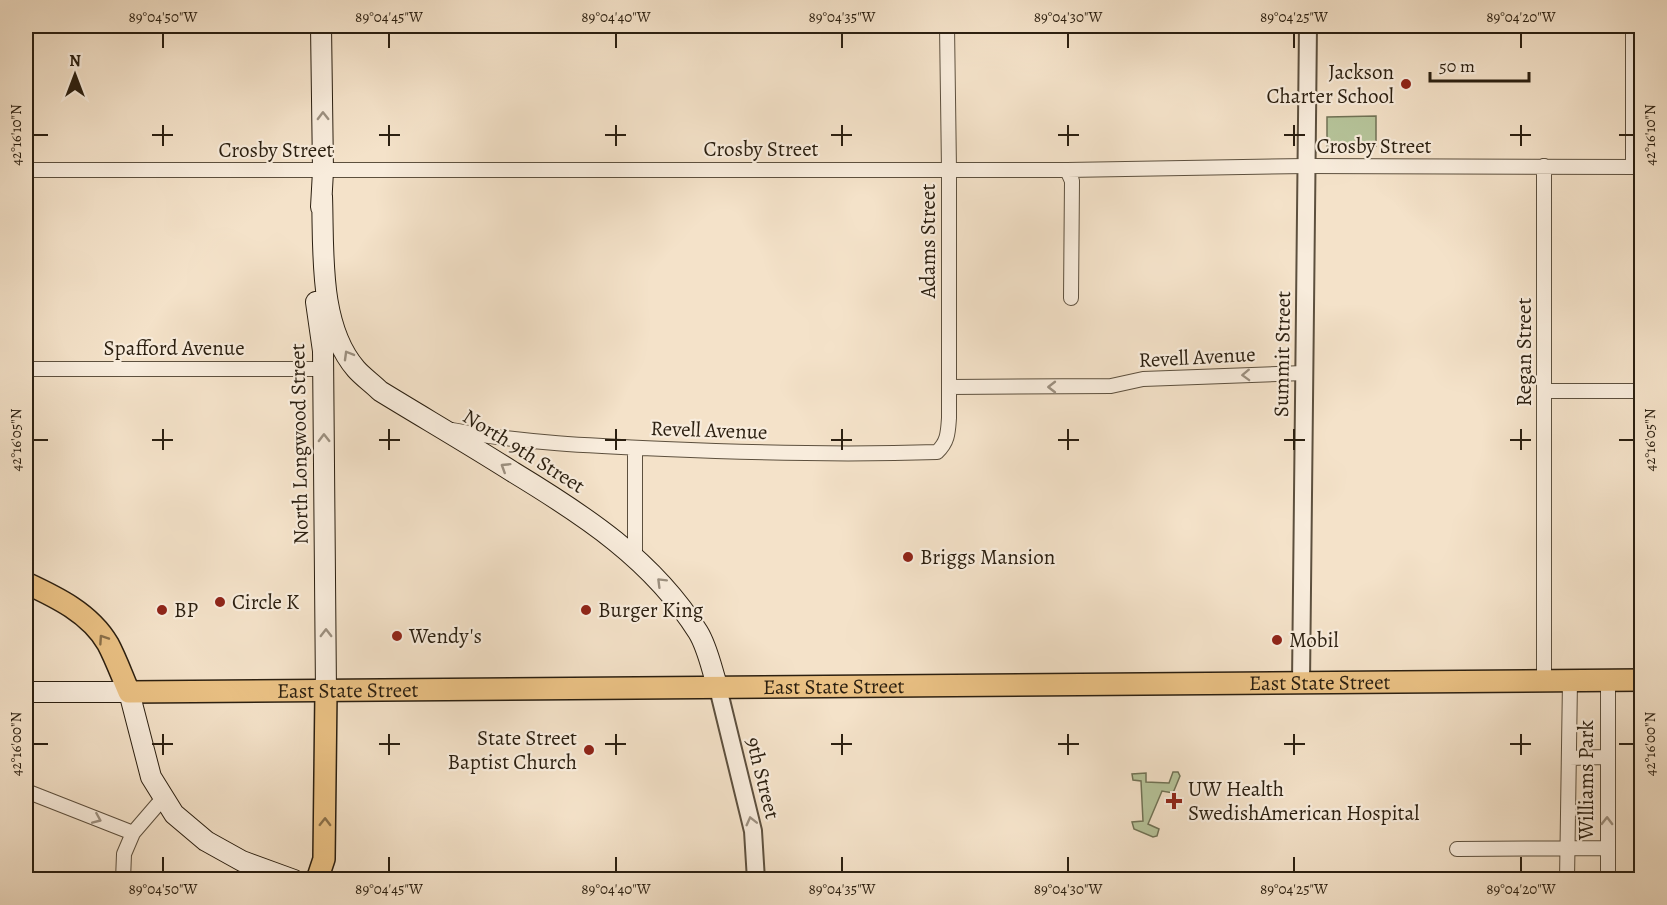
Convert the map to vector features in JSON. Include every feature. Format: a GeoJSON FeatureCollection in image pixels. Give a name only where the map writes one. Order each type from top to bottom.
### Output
{"type":"FeatureCollection","features":[{"type":"Feature","properties":{"kind":"main road","name":"North Longwood Street"},"geometry":{"type":"LineString","coordinates":[[321,26],[323,171],[316,304],[323,351],[326,692]]}},
{"type":"Feature","properties":{"kind":"main road","name":"North Longwood Street"},"geometry":{"type":"LineString","coordinates":[[322,196],[325,252]]}},
{"type":"Feature","properties":{"kind":"main road","name":"North 9th Street"},"geometry":{"type":"LineString","coordinates":[[325,252],[327,300],[331,318],[338,338],[355,368],[380,391],[555,497],[635,557],[668,589],[700,634],[718,688]]}},
{"type":"Feature","properties":{"kind":"main road"},"geometry":{"type":"LineString","coordinates":[[26,583],[72,607],[93,624],[108,644],[129,692],[151,777],[174,813],[206,841],[242,861],[294,879]]}},
{"type":"Feature","properties":{"kind":"main road","name":"East State Street"},"geometry":{"type":"LineString","coordinates":[[26,692],[326,692],[1641,680]]}},
{"type":"Feature","properties":{"kind":"main road"},"geometry":{"type":"LineString","coordinates":[[317,879],[324,859],[326,692]]}},
{"type":"Feature","properties":{"kind":"street","name":"Adams Street"},"geometry":{"type":"LineString","coordinates":[[938,452],[948,438],[950,387],[950,170],[947,26]]}},
{"type":"Feature","properties":{"kind":"street","name":"Summit Street"},"geometry":{"type":"LineString","coordinates":[[1301,683],[1308,26]]}},
{"type":"Feature","properties":{"kind":"street"},"geometry":{"type":"LineString","coordinates":[[1634,26],[1637,166]]}},
{"type":"Feature","properties":{"kind":"street","name":"Crosby Street"},"geometry":{"type":"LineString","coordinates":[[26,170],[1067,170],[1307,166],[1637,166]]}},
{"type":"Feature","properties":{"kind":"street","name":"Regan Street"},"geometry":{"type":"LineString","coordinates":[[1544,166],[1546,391],[1544,681]]}},
{"type":"Feature","properties":{"kind":"street"},"geometry":{"type":"LineString","coordinates":[[1067,170],[1072,181],[1071,298]]}},
{"type":"Feature","properties":{"kind":"street","name":"Spafford Avenue"},"geometry":{"type":"LineString","coordinates":[[26,369],[323,369]]}},
{"type":"Feature","properties":{"kind":"street","name":"Revell Avenue"},"geometry":{"type":"LineString","coordinates":[[950,387],[1111,386],[1143,379],[1304,373]]}},
{"type":"Feature","properties":{"kind":"street"},"geometry":{"type":"LineString","coordinates":[[1546,391],[1641,391]]}},
{"type":"Feature","properties":{"kind":"street","name":"Revell Avenue"},"geometry":{"type":"LineString","coordinates":[[444,429],[498,439],[635,448],[743,453],[938,452]]}},
{"type":"Feature","properties":{"kind":"street"},"geometry":{"type":"LineString","coordinates":[[635,448],[635,557]]}},
{"type":"Feature","properties":{"kind":"street","name":"Williams Park"},"geometry":{"type":"LineString","coordinates":[[1568,879],[1570,681]]}},
{"type":"Feature","properties":{"kind":"street","name":"Williams Park"},"geometry":{"type":"LineString","coordinates":[[1608,681],[1606,848],[1608,879]]}},
{"type":"Feature","properties":{"kind":"street","name":"9th Street"},"geometry":{"type":"LineString","coordinates":[[718,688],[753,831],[756,879]]}},
{"type":"Feature","properties":{"kind":"street"},"geometry":{"type":"LineString","coordinates":[[1569,758],[1607,757]]}},
{"type":"Feature","properties":{"kind":"street"},"geometry":{"type":"LineString","coordinates":[[26,790],[134,833]]}},
{"type":"Feature","properties":{"kind":"street"},"geometry":{"type":"LineString","coordinates":[[123,879],[124,854],[134,833],[164,797]]}},
{"type":"Feature","properties":{"kind":"street"},"geometry":{"type":"LineString","coordinates":[[1457,849],[1606,848]]}},
{"type":"Feature","properties":{"kind":"green space"},"geometry":{"type":"Polygon","coordinates":[[[1376,116],[1376,146],[1327,146],[1327,117],[1376,116]]]}},
{"type":"Feature","properties":{"kind":"green space"},"geometry":{"type":"Polygon","coordinates":[[[1173,772],[1178,772],[1180,776],[1173,793],[1162,791],[1148,824],[1159,829],[1157,836],[1153,837],[1134,829],[1132,822],[1143,821],[1141,781],[1133,780],[1132,774],[1146,773],[1146,782],[1169,783],[1173,772]]]}},
{"type":"Feature","properties":{"kind":"place","name":"Jackson Charter School"},"geometry":{"type":"Point","coordinates":[1406,84]}},
{"type":"Feature","properties":{"kind":"place","name":"Briggs Mansion"},"geometry":{"type":"Point","coordinates":[908,557]}},
{"type":"Feature","properties":{"kind":"place","name":"Circle K"},"geometry":{"type":"Point","coordinates":[220,602]}},
{"type":"Feature","properties":{"kind":"place","name":"BP"},"geometry":{"type":"Point","coordinates":[162,610]}},
{"type":"Feature","properties":{"kind":"place","name":"Burger King"},"geometry":{"type":"Point","coordinates":[586,610]}},
{"type":"Feature","properties":{"kind":"place","name":"Wendy's"},"geometry":{"type":"Point","coordinates":[397,636]}},
{"type":"Feature","properties":{"kind":"place","name":"Mobil"},"geometry":{"type":"Point","coordinates":[1277,640]}},
{"type":"Feature","properties":{"kind":"place","name":"State Street Baptist Church"},"geometry":{"type":"Point","coordinates":[589,750]}},
{"type":"Feature","properties":{"kind":"place","name":"UW Health SwedishAmerican Hospital"},"geometry":{"type":"Point","coordinates":[1174,801]}}]}
